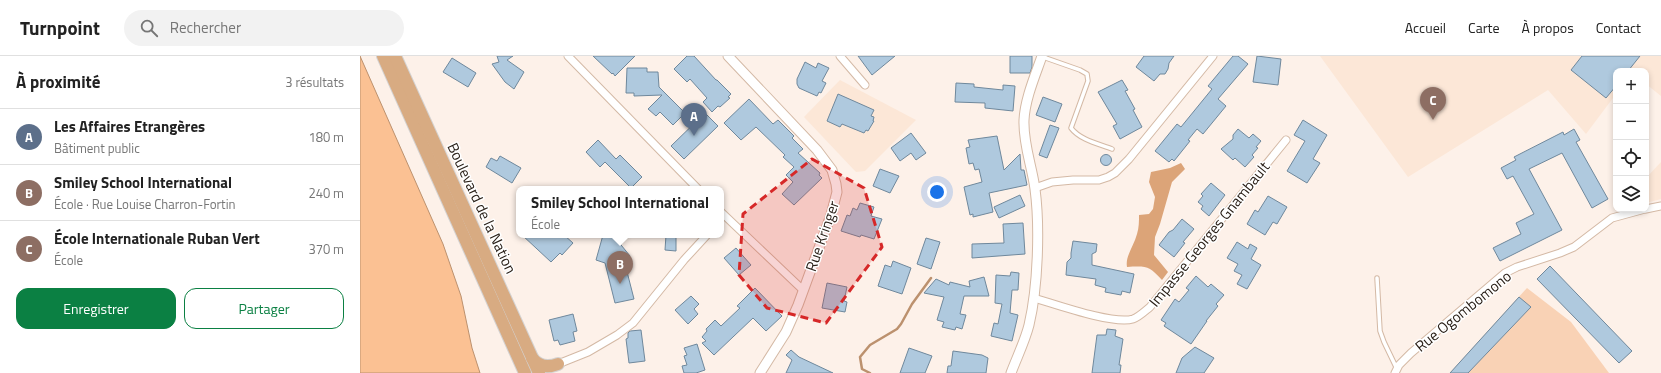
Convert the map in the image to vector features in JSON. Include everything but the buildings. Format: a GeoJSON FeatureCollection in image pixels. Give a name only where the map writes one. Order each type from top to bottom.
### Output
{"type":"FeatureCollection","features":[{"type":"Feature","properties":{"kind":"main road","name":"Boulevard de la Nation"},"geometry":{"type":"LineString","coordinates":[[383,56],[525,373]]}},
{"type":"Feature","properties":{"kind":"main road","name":"Boulevard de la Nation"},"geometry":{"type":"LineString","coordinates":[[395,56],[539,373]]}},
{"type":"Feature","properties":{"kind":"main road"},"geometry":{"type":"LineString","coordinates":[[531,357],[535,362],[542,366],[552,366],[558,364]]}},
{"type":"Feature","properties":{"kind":"main road"},"geometry":{"type":"LineString","coordinates":[[547,373],[558,364]]}},
{"type":"Feature","properties":{"kind":"street"},"geometry":{"type":"LineString","coordinates":[[568,56],[695,186]]}},
{"type":"Feature","properties":{"kind":"street","name":"Rue Kringer"},"geometry":{"type":"LineString","coordinates":[[728,56],[818,150],[834,174],[837,192],[833,208],[786,332],[760,373]]}},
{"type":"Feature","properties":{"kind":"street"},"geometry":{"type":"LineString","coordinates":[[840,56],[865,85]]}},
{"type":"Feature","properties":{"kind":"street"},"geometry":{"type":"LineString","coordinates":[[1011,373],[1028,327],[1034,298],[1036,251],[1035,188],[1027,154],[1024,119],[1029,96],[1042,56]]}},
{"type":"Feature","properties":{"kind":"street"},"geometry":{"type":"LineString","coordinates":[[1035,188],[1052,182],[1099,180],[1115,173],[1129,159],[1213,56]]}},
{"type":"Feature","properties":{"kind":"street","name":"Impasse Georges Gnambault"},"geometry":{"type":"LineString","coordinates":[[1034,298],[1109,319],[1132,319],[1140,315],[1150,307],[1286,140]]}},
{"type":"Feature","properties":{"kind":"street","name":"Rue Ogombomono"},"geometry":{"type":"LineString","coordinates":[[1649,208],[1661,206]]}},
{"type":"Feature","properties":{"kind":"street","name":"Rue Ogombomono"},"geometry":{"type":"LineString","coordinates":[[1396,371],[1411,353],[1505,273],[1517,267],[1574,247],[1612,218],[1635,212]]}},
{"type":"Feature","properties":{"kind":"street"},"geometry":{"type":"LineString","coordinates":[[724,218],[803,290]]}},
{"type":"Feature","properties":{"kind":"street"},"geometry":{"type":"LineString","coordinates":[[558,364],[588,352],[618,335],[633,323],[684,260],[704,238]]}},
{"type":"Feature","properties":{"kind":"lane"},"geometry":{"type":"LineString","coordinates":[[1042,56],[1087,74],[1088,81],[1071,128],[1075,133],[1112,149]]}},
{"type":"Feature","properties":{"kind":"lane"},"geometry":{"type":"LineString","coordinates":[[1377,278],[1380,331],[1396,371]]}},
{"type":"Feature","properties":{"kind":"highlighted area"},"geometry":{"type":"Polygon","coordinates":[[[812,159],[864,188],[882,247],[826,323],[767,308],[739,275],[743,214],[812,159]]]}},
{"type":"Feature","properties":{"kind":"shaded area"},"geometry":{"type":"Polygon","coordinates":[[[360,56],[443,244],[461,296],[472,348],[480,373],[360,373],[360,56]]]}},
{"type":"Feature","properties":{"kind":"shaded area"},"geometry":{"type":"Polygon","coordinates":[[[1320,56],[1661,56],[1661,96],[1649,86],[1649,68],[1613,68],[1613,98],[1586,134],[1548,90],[1408,177],[1320,56]]]}},
{"type":"Feature","properties":{"kind":"shaded area"},"geometry":{"type":"Polygon","coordinates":[[[840,80],[916,120],[865,171],[856,172],[804,117],[840,80]]]}},
{"type":"Feature","properties":{"kind":"shaded area"},"geometry":{"type":"Polygon","coordinates":[[[1661,162],[1661,199],[1649,202],[1649,176],[1661,162]]]}},
{"type":"Feature","properties":{"kind":"shaded area"},"geometry":{"type":"Polygon","coordinates":[[[1181,163],[1185,169],[1172,182],[1155,237],[1154,255],[1168,272],[1162,280],[1150,269],[1143,267],[1127,267],[1127,259],[1138,232],[1139,215],[1149,214],[1153,209],[1155,197],[1149,182],[1151,172],[1170,168],[1181,163]]]}},
{"type":"Feature","properties":{"kind":"shaded area"},"geometry":{"type":"Polygon","coordinates":[[[1527,288],[1571,322],[1609,373],[1450,373],[1527,288]]]}},
{"type":"Feature","properties":{"kind":"waterway"},"geometry":{"type":"LineString","coordinates":[[870,373],[862,369],[860,357],[870,345],[897,329],[912,304],[931,278]]}},
{"type":"Feature","properties":{"kind":"place","name":"École Internationale Ruban Vert"},"geometry":{"type":"Point","coordinates":[1433,120]}},
{"type":"Feature","properties":{"kind":"place","name":"Les Affaires Etrangères"},"geometry":{"type":"Point","coordinates":[694,136]}},
{"type":"Feature","properties":{"kind":"place","name":"Smiley School International"},"geometry":{"type":"Point","coordinates":[620,284]}}]}
